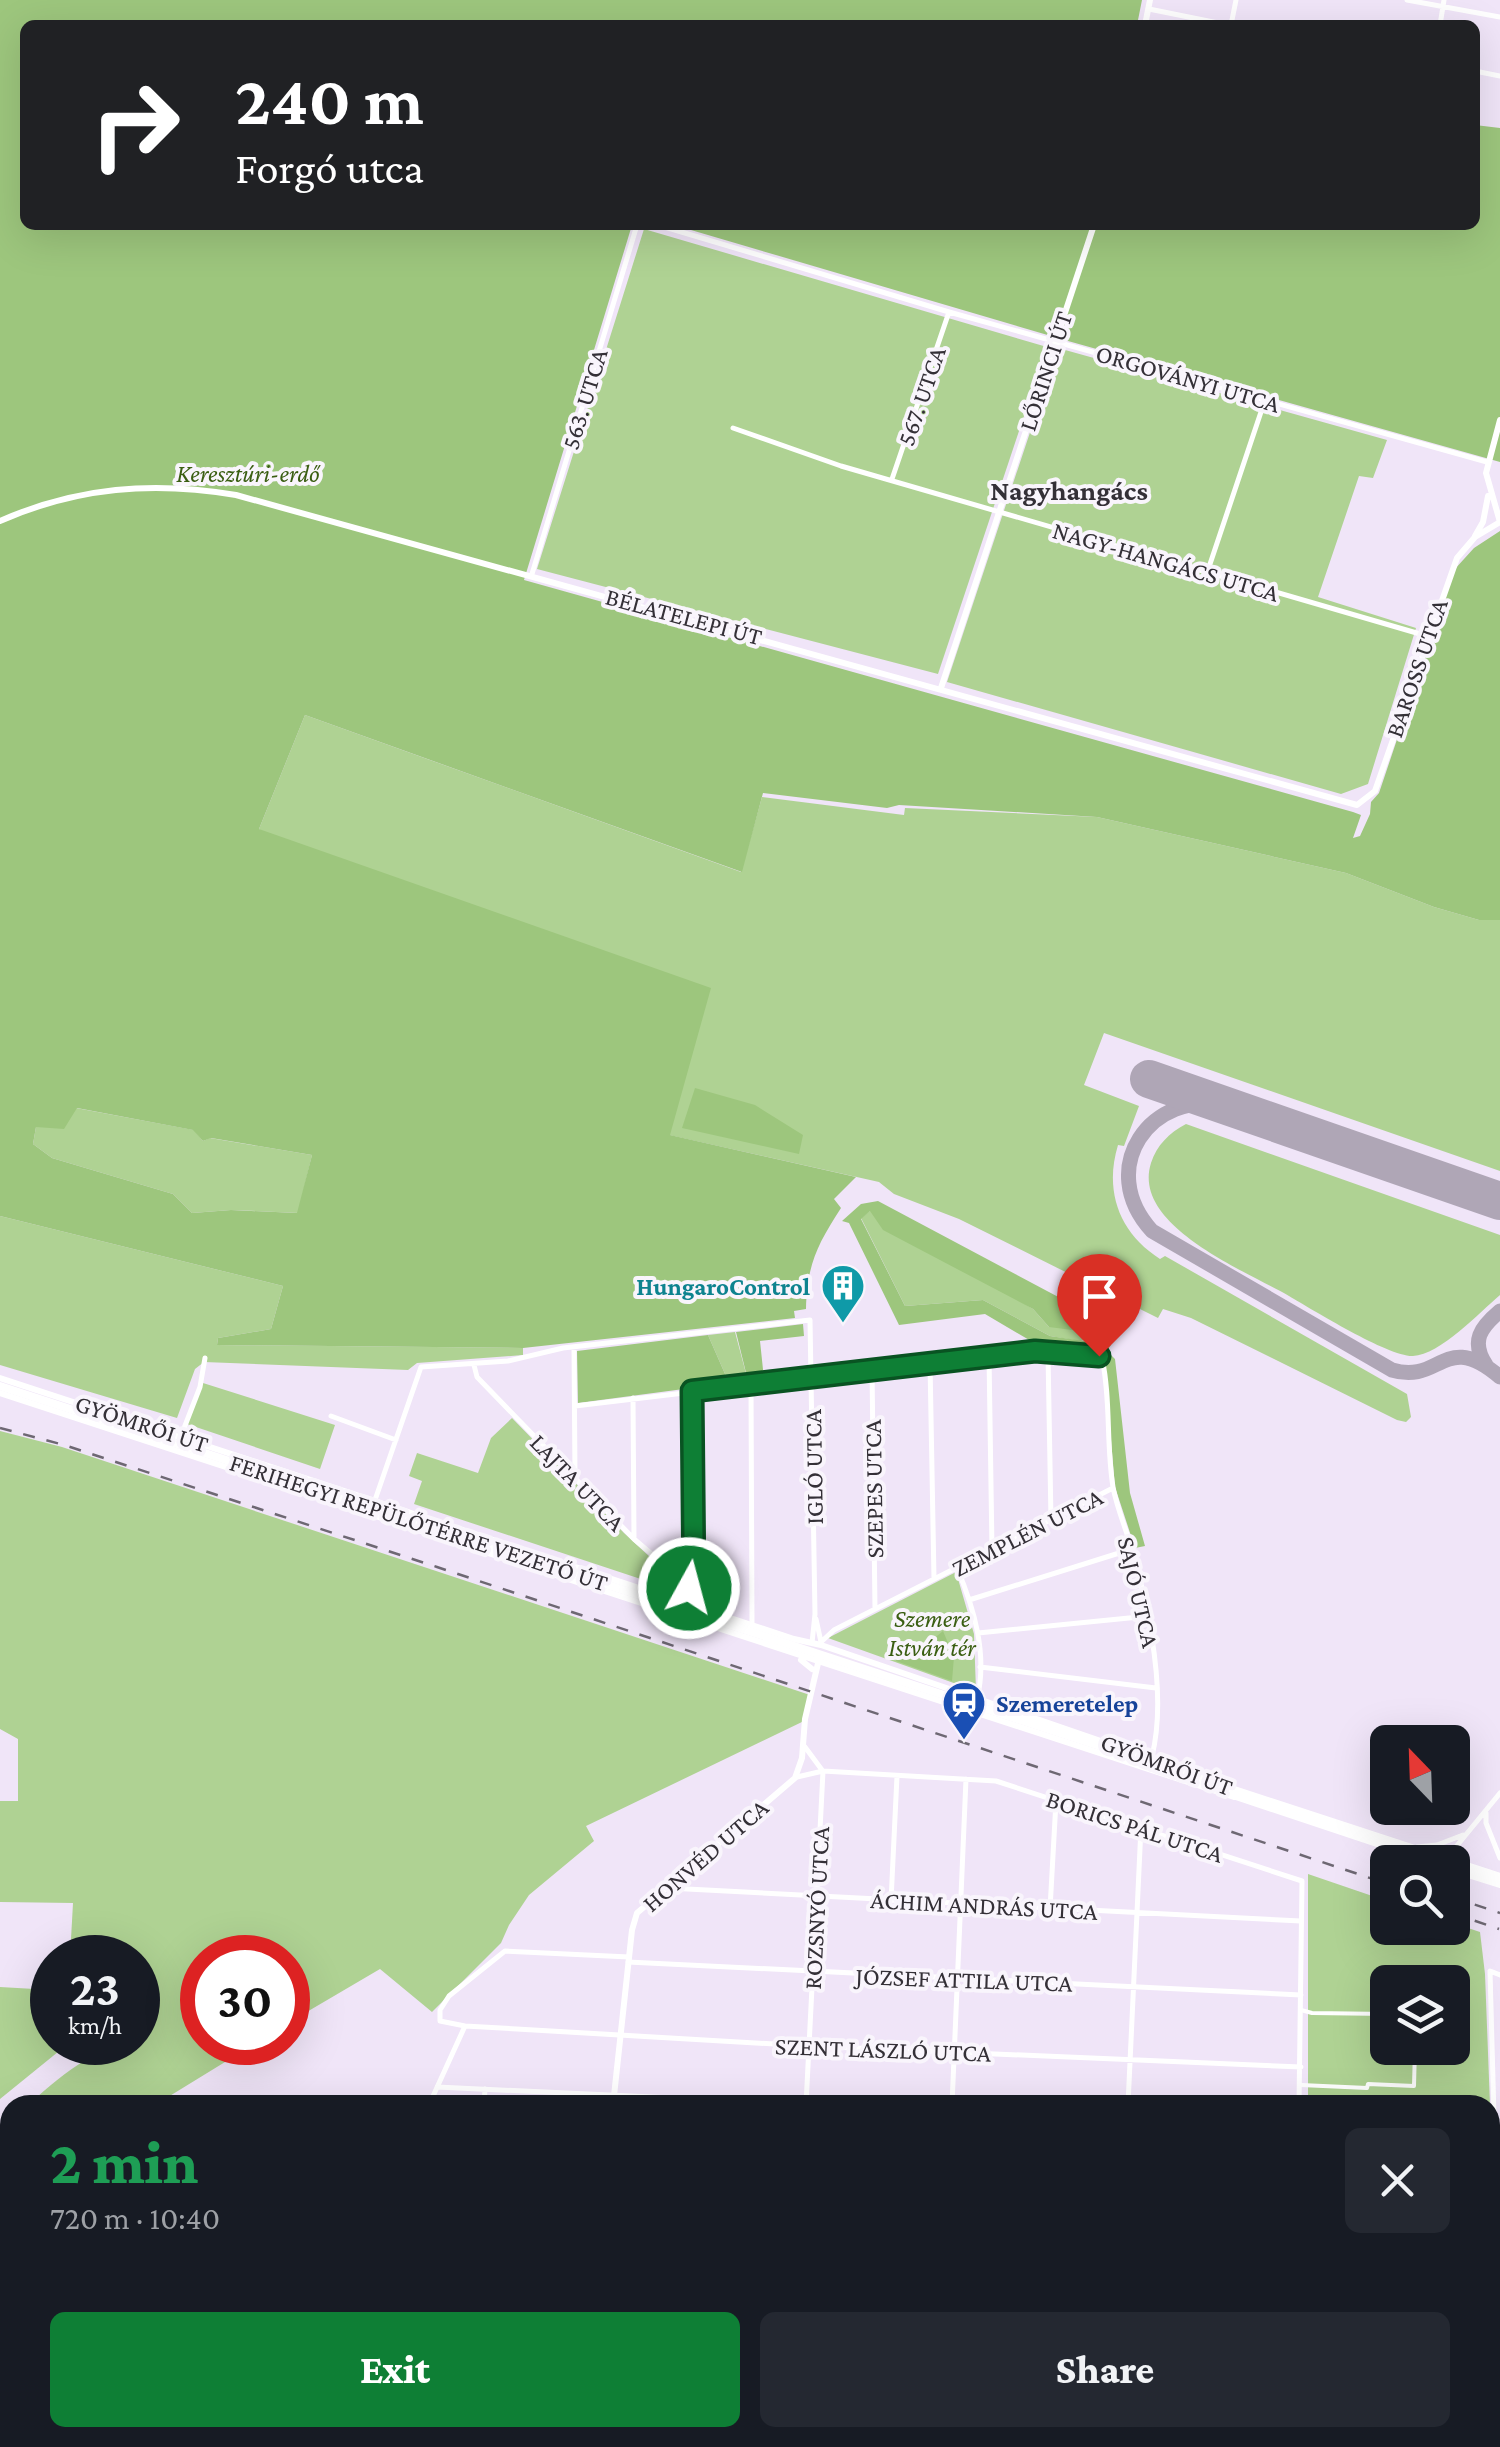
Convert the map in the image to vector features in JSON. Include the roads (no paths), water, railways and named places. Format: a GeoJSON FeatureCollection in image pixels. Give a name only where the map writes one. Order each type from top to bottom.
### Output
{"type":"FeatureCollection","features":[{"type":"Feature","properties":{"kind":"main road","name":"FERIHEGYI REPÜLŐTÉRRE VEZETŐ ÚT"},"geometry":{"type":"LineString","coordinates":[[0,1390],[976,1702],[1385,1845]]}},
{"type":"Feature","properties":{"kind":"main road","name":"FERIHEGYI REPÜLŐTÉRRE VEZETŐ ÚT"},"geometry":{"type":"LineString","coordinates":[[1250,1798],[1399,1845]]}},
{"type":"Feature","properties":{"kind":"main road","name":"FERIHEGYI REPÜLŐTÉRRE VEZETŐ ÚT"},"geometry":{"type":"LineString","coordinates":[[1470,1872],[1500,1881]]}},
{"type":"Feature","properties":{"kind":"street"},"geometry":{"type":"LineString","coordinates":[[1407,0],[1443,3],[1500,18]]}},
{"type":"Feature","properties":{"kind":"street"},"geometry":{"type":"LineString","coordinates":[[1150,4],[1210,20]]}},
{"type":"Feature","properties":{"kind":"street","name":"563. UTCA"},"geometry":{"type":"LineString","coordinates":[[532,574],[635,230]]}},
{"type":"Feature","properties":{"kind":"street","name":"ORGOVÁNYI UTCA"},"geometry":{"type":"LineString","coordinates":[[675,230],[950,312],[1487,462]]}},
{"type":"Feature","properties":{"kind":"street","name":"LŐRINCI ÚT"},"geometry":{"type":"LineString","coordinates":[[941,688],[1092,230]]}},
{"type":"Feature","properties":{"kind":"street","name":"567. UTCA"},"geometry":{"type":"LineString","coordinates":[[892,480],[950,312]]}},
{"type":"Feature","properties":{"kind":"street"},"geometry":{"type":"LineString","coordinates":[[1207,572],[1265,400]]}},
{"type":"Feature","properties":{"kind":"street","name":"BAROSS UTCA"},"geometry":{"type":"LineString","coordinates":[[1475,537],[1483,522],[1487,462],[1500,420]]}},
{"type":"Feature","properties":{"kind":"street","name":"NAGY-HANGÁCS UTCA"},"geometry":{"type":"LineString","coordinates":[[734,428],[892,480],[1428,636]]}},
{"type":"Feature","properties":{"kind":"street","name":"BÉLATELEPI ÚT"},"geometry":{"type":"LineString","coordinates":[[0,521],[49,502],[99,491],[153,486],[204,490],[292,509],[532,574],[1351,804],[1364,802]]}},
{"type":"Feature","properties":{"kind":"street"},"geometry":{"type":"LineString","coordinates":[[1488,490],[1500,501]]}},
{"type":"Feature","properties":{"kind":"street","name":"BAROSS UTCA"},"geometry":{"type":"LineString","coordinates":[[1364,802],[1375,791],[1448,574],[1475,537],[1500,522],[1488,490]]}},
{"type":"Feature","properties":{"kind":"street","name":"IGLÓ UTCA"},"geometry":{"type":"LineString","coordinates":[[574,1347],[810,1320],[815,1614],[821,1643]]}},
{"type":"Feature","properties":{"kind":"street"},"geometry":{"type":"LineString","coordinates":[[376,1500],[421,1368],[524,1358],[574,1347],[575,1478]]}},
{"type":"Feature","properties":{"kind":"street"},"geometry":{"type":"LineString","coordinates":[[574,1406],[989,1356],[1035,1351],[1048,1354],[1051,1520]]}},
{"type":"Feature","properties":{"kind":"street","name":"SAJÓ UTCA"},"geometry":{"type":"LineString","coordinates":[[1048,1354],[1102,1358],[1113,1488],[1149,1616],[1156,1688],[1152,1756]]}},
{"type":"Feature","properties":{"kind":"street"},"geometry":{"type":"LineString","coordinates":[[989,1356],[992,1550]]}},
{"type":"Feature","properties":{"kind":"street"},"geometry":{"type":"LineString","coordinates":[[181,1436],[200,1387],[205,1358]]}},
{"type":"Feature","properties":{"kind":"street"},"geometry":{"type":"LineString","coordinates":[[930,1363],[934,1580]]}},
{"type":"Feature","properties":{"kind":"street","name":"LAJTA UTCA"},"geometry":{"type":"LineString","coordinates":[[474,1364],[477,1377],[634,1539],[694,1590]]}},
{"type":"Feature","properties":{"kind":"street","name":"SZEPES UTCA"},"geometry":{"type":"LineString","coordinates":[[872,1370],[875,1609]]}},
{"type":"Feature","properties":{"kind":"street","name":"GYÖMRŐI ÚT"},"geometry":{"type":"LineString","coordinates":[[0,1378],[812,1644],[821,1643],[976,1702],[1152,1756],[1250,1798]]}},
{"type":"Feature","properties":{"kind":"street"},"geometry":{"type":"LineString","coordinates":[[751,1384],[752,1624]]}},
{"type":"Feature","properties":{"kind":"street","name":"GYÖMRŐI ÚT"},"geometry":{"type":"LineString","coordinates":[[0,1390],[792,1654],[814,1667],[829,1666],[1250,1798]]}},
{"type":"Feature","properties":{"kind":"street"},"geometry":{"type":"LineString","coordinates":[[692,1391],[692,1604]]}},
{"type":"Feature","properties":{"kind":"street"},"geometry":{"type":"LineString","coordinates":[[633,1398],[634,1539]]}},
{"type":"Feature","properties":{"kind":"street"},"geometry":{"type":"LineString","coordinates":[[331,1416],[396,1440]]}},
{"type":"Feature","properties":{"kind":"street","name":"ZEMPLÉN UTCA"},"geometry":{"type":"LineString","coordinates":[[821,1643],[834,1630],[1113,1488]]}},
{"type":"Feature","properties":{"kind":"street"},"geometry":{"type":"LineString","coordinates":[[969,1600],[1132,1550]]}},
{"type":"Feature","properties":{"kind":"street"},"geometry":{"type":"LineString","coordinates":[[956,1568],[978,1633],[976,1702]]}},
{"type":"Feature","properties":{"kind":"street"},"geometry":{"type":"LineString","coordinates":[[978,1633],[1149,1616]]}},
{"type":"Feature","properties":{"kind":"street"},"geometry":{"type":"LineString","coordinates":[[816,1630],[834,1630]]}},
{"type":"Feature","properties":{"kind":"street","name":"IGLÓ UTCA"},"geometry":{"type":"LineString","coordinates":[[812,1644],[816,1630]]}},
{"type":"Feature","properties":{"kind":"street"},"geometry":{"type":"LineString","coordinates":[[803,1744],[823,1771],[795,1778],[821,1643]]}},
{"type":"Feature","properties":{"kind":"street"},"geometry":{"type":"LineString","coordinates":[[812,1644],[814,1667]]}},
{"type":"Feature","properties":{"kind":"street"},"geometry":{"type":"LineString","coordinates":[[814,1667],[829,1666]]}},
{"type":"Feature","properties":{"kind":"street"},"geometry":{"type":"LineString","coordinates":[[980,1666],[1156,1688]]}},
{"type":"Feature","properties":{"kind":"street","name":"BORICS PÁL UTCA"},"geometry":{"type":"LineString","coordinates":[[823,1771],[996,1781],[1302,1880],[1302,1921]]}},
{"type":"Feature","properties":{"kind":"street","name":"ROZSNYÓ UTCA"},"geometry":{"type":"LineString","coordinates":[[806,2095],[823,1771]]}},
{"type":"Feature","properties":{"kind":"street"},"geometry":{"type":"LineString","coordinates":[[891,1900],[898,1776]]}},
{"type":"Feature","properties":{"kind":"street","name":"HONVÉD UTCA"},"geometry":{"type":"LineString","coordinates":[[614,2095],[628,1960],[637,1914],[795,1778]]}},
{"type":"Feature","properties":{"kind":"street"},"geometry":{"type":"LineString","coordinates":[[953,2095],[966,1779]]}},
{"type":"Feature","properties":{"kind":"street"},"geometry":{"type":"LineString","coordinates":[[1457,1845],[1500,1793]]}},
{"type":"Feature","properties":{"kind":"street"},"geometry":{"type":"LineString","coordinates":[[1050,1909],[1056,1801]]}},
{"type":"Feature","properties":{"kind":"street"},"geometry":{"type":"LineString","coordinates":[[1487,1810],[1486,1823],[1500,1858]]}},
{"type":"Feature","properties":{"kind":"street"},"geometry":{"type":"LineString","coordinates":[[1128,2095],[1140,1828]]}},
{"type":"Feature","properties":{"kind":"street"},"geometry":{"type":"LineString","coordinates":[[1437,1845],[1466,1833]]}},
{"type":"Feature","properties":{"kind":"street","name":"ÁCHIM ANDRÁS UTCA"},"geometry":{"type":"LineString","coordinates":[[665,1888],[1302,1921]]}},
{"type":"Feature","properties":{"kind":"street"},"geometry":{"type":"LineString","coordinates":[[1299,2095],[1302,1921]]}},
{"type":"Feature","properties":{"kind":"street","name":"JÓZSEF ATTILA UTCA"},"geometry":{"type":"LineString","coordinates":[[465,2026],[440,2021],[442,2004],[499,1953],[514,1950],[814,1972],[1301,1995]]}},
{"type":"Feature","properties":{"kind":"street"},"geometry":{"type":"LineString","coordinates":[[1494,2095],[1490,1971],[1500,1975]]}},
{"type":"Feature","properties":{"kind":"street"},"geometry":{"type":"LineString","coordinates":[[1301,2010],[1370,2014]]}},
{"type":"Feature","properties":{"kind":"street"},"geometry":{"type":"LineString","coordinates":[[433,2095],[465,2026]]}},
{"type":"Feature","properties":{"kind":"street","name":"SZENT LÁSZLÓ UTCA"},"geometry":{"type":"LineString","coordinates":[[465,2026],[1301,2068]]}},
{"type":"Feature","properties":{"kind":"street"},"geometry":{"type":"LineString","coordinates":[[1300,2084],[1414,2086],[1415,2065]]}},
{"type":"Feature","properties":{"kind":"street"},"geometry":{"type":"LineString","coordinates":[[437,2086],[567,2095]]}},
{"type":"Feature","properties":{"kind":"street"},"geometry":{"type":"LineString","coordinates":[[485,2089],[485,2095]]}},
{"type":"Feature","properties":{"kind":"railway"},"geometry":{"type":"LineString","coordinates":[[0,1428],[64,1445],[437,1567],[1370,1878]]}},
{"type":"Feature","properties":{"kind":"railway"},"geometry":{"type":"LineString","coordinates":[[1470,1903],[1500,1913]]}},
{"type":"Feature","properties":{"kind":"railway"},"geometry":{"type":"LineString","coordinates":[[1470,1919],[1499,1929]]}},
{"type":"Feature","properties":{"kind":"place","name":"HungaroControl"},"geometry":{"type":"Point","coordinates":[843,1324]}},
{"type":"Feature","properties":{"kind":"place","name":"Szemeretelep"},"geometry":{"type":"Point","coordinates":[964,1741]}},
{"type":"Feature","properties":{"kind":"district","name":"Nagyhangács"},"geometry":{"type":"Point","coordinates":[1069,490]}},
{"type":"Feature","properties":{"kind":"park label","name":"Keresztúri-erdő"},"geometry":{"type":"Point","coordinates":[248,473]}},
{"type":"Feature","properties":{"kind":"park label","name":"Szemere István tér"},"geometry":{"type":"Point","coordinates":[932,1632]}}]}
